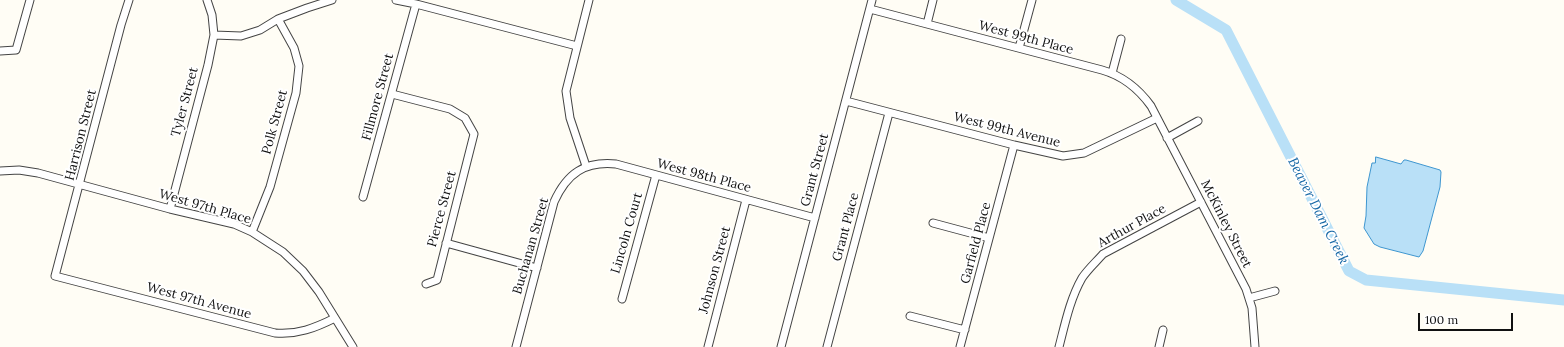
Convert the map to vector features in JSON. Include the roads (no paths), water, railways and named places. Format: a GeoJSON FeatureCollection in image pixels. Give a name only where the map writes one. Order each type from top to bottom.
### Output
{"type":"FeatureCollection","features":[{"type":"Feature","properties":{"kind":"street"},"geometry":{"type":"LineString","coordinates":[[0,51],[16,50],[30,0]]}},
{"type":"Feature","properties":{"kind":"street","name":"Harrison Street"},"geometry":{"type":"LineString","coordinates":[[56,276],[121,25],[129,0]]}},
{"type":"Feature","properties":{"kind":"street","name":"Tyler Street"},"geometry":{"type":"LineString","coordinates":[[170,209],[208,65],[214,35],[212,15],[207,0]]}},
{"type":"Feature","properties":{"kind":"street"},"geometry":{"type":"LineString","coordinates":[[214,35],[241,36],[260,30],[278,19],[332,0]]}},
{"type":"Feature","properties":{"kind":"street"},"geometry":{"type":"LineString","coordinates":[[396,0],[577,46]]}},
{"type":"Feature","properties":{"kind":"street"},"geometry":{"type":"LineString","coordinates":[[586,166],[570,118],[566,91],[589,0]]}},
{"type":"Feature","properties":{"kind":"street","name":"Grant Street"},"geometry":{"type":"LineString","coordinates":[[781,347],[872,0]]}},
{"type":"Feature","properties":{"kind":"street"},"geometry":{"type":"LineString","coordinates":[[927,24],[933,0]]}},
{"type":"Feature","properties":{"kind":"street"},"geometry":{"type":"LineString","coordinates":[[1019,48],[1032,0]]}},
{"type":"Feature","properties":{"kind":"street","name":"Fillmore Street"},"geometry":{"type":"LineString","coordinates":[[363,197],[416,4]]}},
{"type":"Feature","properties":{"kind":"street","name":"West 99th Place"},"geometry":{"type":"LineString","coordinates":[[870,9],[1112,73],[1125,80],[1141,92],[1157,118]]}},
{"type":"Feature","properties":{"kind":"street","name":"Polk Street"},"geometry":{"type":"LineString","coordinates":[[252,232],[270,188],[296,93],[299,73],[299,66],[294,48],[278,19]]}},
{"type":"Feature","properties":{"kind":"street"},"geometry":{"type":"LineString","coordinates":[[1112,73],[1121,39]]}},
{"type":"Feature","properties":{"kind":"street","name":"Pierce Street"},"geometry":{"type":"LineString","coordinates":[[392,94],[450,109],[465,118],[474,134],[437,280],[426,284]]}},
{"type":"Feature","properties":{"kind":"street","name":"West 99th Avenue"},"geometry":{"type":"LineString","coordinates":[[846,101],[1014,145],[1063,156],[1084,153],[1157,118]]}},
{"type":"Feature","properties":{"kind":"street","name":"Grant Place"},"geometry":{"type":"LineString","coordinates":[[827,347],[889,113]]}},
{"type":"Feature","properties":{"kind":"street","name":"McKinley Street"},"geometry":{"type":"LineString","coordinates":[[1157,118],[1249,298],[1252,308],[1254,347]]}},
{"type":"Feature","properties":{"kind":"street"},"geometry":{"type":"LineString","coordinates":[[1167,138],[1198,121]]}},
{"type":"Feature","properties":{"kind":"street","name":"Garfield Place"},"geometry":{"type":"LineString","coordinates":[[960,347],[1014,145]]}},
{"type":"Feature","properties":{"kind":"street","name":"West 98th Place"},"geometry":{"type":"LineString","coordinates":[[586,166],[603,163],[616,164],[815,218]]}},
{"type":"Feature","properties":{"kind":"street","name":"Buchanan Street"},"geometry":{"type":"LineString","coordinates":[[516,347],[554,202],[559,190],[569,178],[586,166]]}},
{"type":"Feature","properties":{"kind":"street","name":"West 97th Place"},"geometry":{"type":"LineString","coordinates":[[0,171],[19,170],[31,172],[170,209],[234,224],[252,232],[283,252],[303,271],[319,292],[353,347]]}},
{"type":"Feature","properties":{"kind":"street","name":"Lincoln Court"},"geometry":{"type":"LineString","coordinates":[[622,299],[656,175]]}},
{"type":"Feature","properties":{"kind":"street","name":"Johnson Street"},"geometry":{"type":"LineString","coordinates":[[708,347],[746,200]]}},
{"type":"Feature","properties":{"kind":"street","name":"Arthur Place"},"geometry":{"type":"LineString","coordinates":[[1059,347],[1071,304],[1082,278],[1091,266],[1103,254],[1201,202]]}},
{"type":"Feature","properties":{"kind":"street"},"geometry":{"type":"LineString","coordinates":[[933,223],[989,238]]}},
{"type":"Feature","properties":{"kind":"street"},"geometry":{"type":"LineString","coordinates":[[446,243],[537,268]]}},
{"type":"Feature","properties":{"kind":"street","name":"West 97th Avenue"},"geometry":{"type":"LineString","coordinates":[[56,276],[275,332],[288,334],[303,332],[335,318]]}},
{"type":"Feature","properties":{"kind":"street"},"geometry":{"type":"LineString","coordinates":[[1249,298],[1275,291]]}},
{"type":"Feature","properties":{"kind":"street"},"geometry":{"type":"LineString","coordinates":[[910,316],[965,330]]}},
{"type":"Feature","properties":{"kind":"street"},"geometry":{"type":"LineString","coordinates":[[1159,347],[1163,330]]}},
{"type":"Feature","properties":{"kind":"water"},"geometry":{"type":"Polygon","coordinates":[[[1376,157],[1401,164],[1404,160],[1406,160],[1440,170],[1441,172],[1440,187],[1423,251],[1419,257],[1380,247],[1374,244],[1364,228],[1367,187],[1372,163],[1375,163],[1376,157]]]}},
{"type":"Feature","properties":{"kind":"waterway","name":"Beaver Dam Creek"},"geometry":{"type":"LineString","coordinates":[[1176,0],[1226,30],[1349,271],[1366,280],[1564,300]]}}]}
